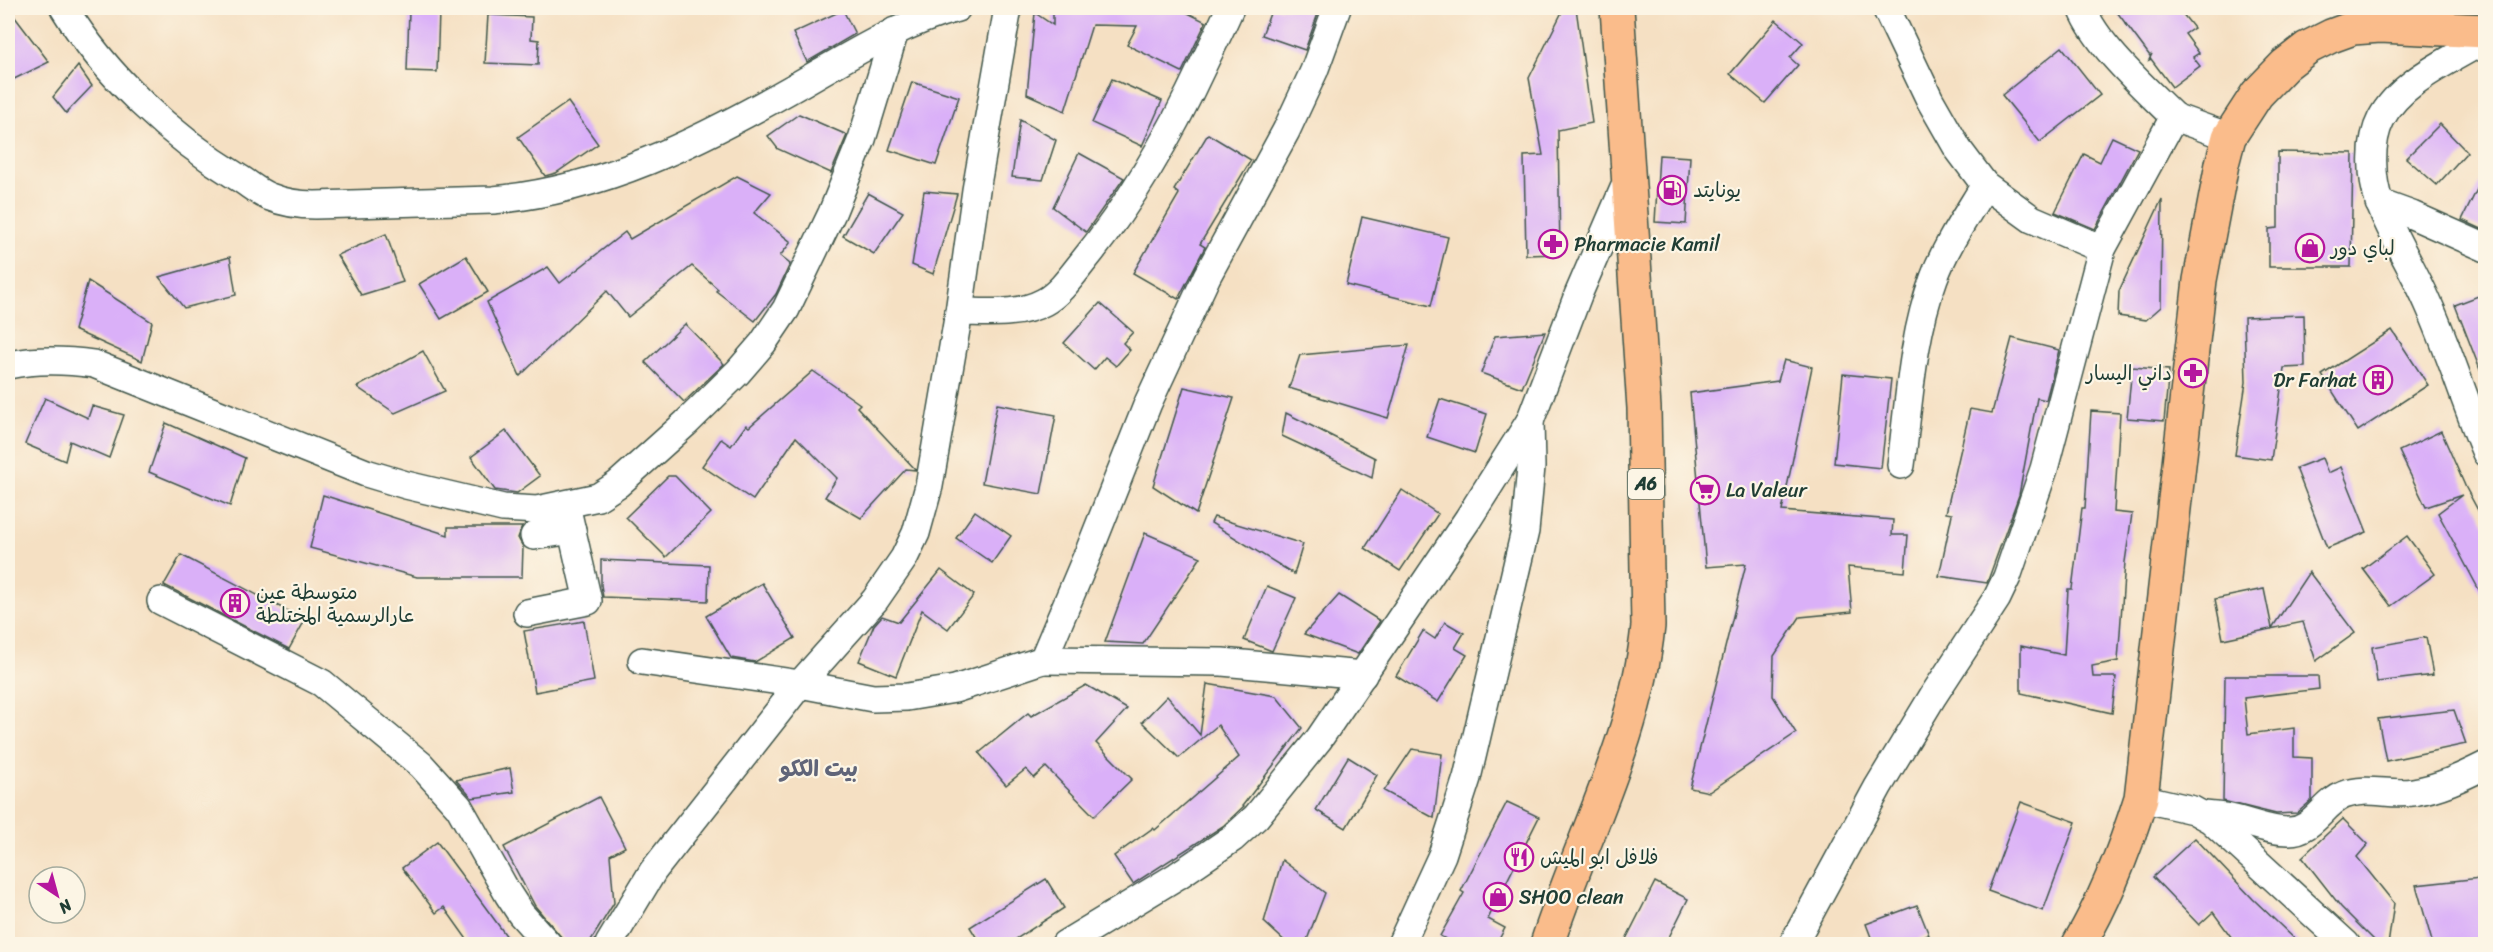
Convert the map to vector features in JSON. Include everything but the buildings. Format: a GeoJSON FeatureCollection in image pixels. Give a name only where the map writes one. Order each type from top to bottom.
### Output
{"type":"FeatureCollection","features":[{"type":"Feature","properties":{"kind":"highway","name":"A6"},"geometry":{"type":"LineString","coordinates":[[1547,945],[1613,771],[1645,657],[1649,594],[1644,432],[1617,8]]}},
{"type":"Feature","properties":{"kind":"highway"},"geometry":{"type":"LineString","coordinates":[[2079,945],[2102,902],[2127,843],[2141,798],[2200,280],[2229,137],[2257,94],[2285,65],[2307,48],[2331,36],[2354,28],[2380,26],[2486,31]]}},
{"type":"Feature","properties":{"kind":"street"},"geometry":{"type":"LineString","coordinates":[[64,8],[105,64],[145,105],[189,144],[269,197],[292,204],[315,205],[492,200],[522,197],[578,186],[691,142],[761,106],[895,31],[957,8]]}},
{"type":"Feature","properties":{"kind":"street"},"geometry":{"type":"LineString","coordinates":[[609,945],[653,871],[800,684],[875,600],[904,558],[916,533],[928,486],[959,312],[976,190],[1008,8]]}},
{"type":"Feature","properties":{"kind":"street"},"geometry":{"type":"LineString","coordinates":[[959,312],[1008,312],[1028,309],[1046,301],[1068,279],[1095,246],[1146,174],[1184,107],[1230,8]]}},
{"type":"Feature","properties":{"kind":"street"},"geometry":{"type":"LineString","coordinates":[[1043,660],[1148,403],[1207,276],[1294,114],[1314,71],[1337,8]]}},
{"type":"Feature","properties":{"kind":"street"},"geometry":{"type":"LineString","coordinates":[[1886,8],[1930,100],[1959,149],[1985,185],[2032,219],[2102,249]]}},
{"type":"Feature","properties":{"kind":"street"},"geometry":{"type":"LineString","coordinates":[[2082,8],[2114,56],[2174,117],[2229,137]]}},
{"type":"Feature","properties":{"kind":"street"},"geometry":{"type":"LineString","coordinates":[[534,536],[569,518],[618,484],[686,423],[738,372],[763,343],[786,309],[832,213],[862,139],[895,31]]}},
{"type":"Feature","properties":{"kind":"street"},"geometry":{"type":"LineString","coordinates":[[2486,39],[2423,78],[2390,104],[2380,121],[2373,158],[2379,203],[2427,300],[2486,453]]}},
{"type":"Feature","properties":{"kind":"street"},"geometry":{"type":"LineString","coordinates":[[1792,945],[1878,787],[1933,696],[1997,598],[2007,577],[2044,469],[2102,249],[2174,117]]}},
{"type":"Feature","properties":{"kind":"street"},"geometry":{"type":"LineString","coordinates":[[1065,945],[1211,854],[1256,817],[1312,748],[1364,675],[1530,422],[1578,295],[1628,178]]}},
{"type":"Feature","properties":{"kind":"street"},"geometry":{"type":"LineString","coordinates":[[1900,465],[1917,337],[1926,303],[1941,260],[1985,185]]}},
{"type":"Feature","properties":{"kind":"street"},"geometry":{"type":"LineString","coordinates":[[2379,203],[2486,248]]}},
{"type":"Feature","properties":{"kind":"street"},"geometry":{"type":"LineString","coordinates":[[8,365],[47,360],[94,364],[342,464],[406,485],[503,508],[537,510],[569,518]]}},
{"type":"Feature","properties":{"kind":"street"},"geometry":{"type":"LineString","coordinates":[[1401,945],[1442,855],[1467,777],[1525,531],[1532,467],[1530,422]]}},
{"type":"Feature","properties":{"kind":"street"},"geometry":{"type":"LineString","coordinates":[[527,613],[588,601],[569,518]]}},
{"type":"Feature","properties":{"kind":"street"},"geometry":{"type":"LineString","coordinates":[[161,601],[322,683],[421,765],[459,807],[513,901],[548,945]]}},
{"type":"Feature","properties":{"kind":"street"},"geometry":{"type":"LineString","coordinates":[[642,661],[800,684],[873,699],[907,698],[955,689],[1043,660],[1222,662],[1364,675]]}},
{"type":"Feature","properties":{"kind":"street"},"geometry":{"type":"LineString","coordinates":[[2203,815],[2228,817],[2278,830],[2298,830],[2313,821],[2331,802],[2343,795],[2375,790],[2411,793],[2446,784],[2486,765]]}},
{"type":"Feature","properties":{"kind":"street"},"geometry":{"type":"LineString","coordinates":[[2141,798],[2185,808],[2203,815],[2219,826],[2333,941]]}},
{"type":"Feature","properties":{"kind":"place","name":"يونايتد"},"geometry":{"type":"Point","coordinates":[1672,190]}},
{"type":"Feature","properties":{"kind":"place","name":"Pharmacie Kamil"},"geometry":{"type":"Point","coordinates":[1553,244]}},
{"type":"Feature","properties":{"kind":"place","name":"لباي دور"},"geometry":{"type":"Point","coordinates":[2310,248]}},
{"type":"Feature","properties":{"kind":"place","name":"داني اليسار"},"geometry":{"type":"Point","coordinates":[2193,373]}},
{"type":"Feature","properties":{"kind":"place","name":"Dr Farhat"},"geometry":{"type":"Point","coordinates":[2378,380]}},
{"type":"Feature","properties":{"kind":"place","name":"La Valeur"},"geometry":{"type":"Point","coordinates":[1705,490]}},
{"type":"Feature","properties":{"kind":"place","name":"متوسطة عين عارالرسمية المختلطة"},"geometry":{"type":"Point","coordinates":[235,603]}},
{"type":"Feature","properties":{"kind":"place","name":"فلافل ابو الميش"},"geometry":{"type":"Point","coordinates":[1519,857]}},
{"type":"Feature","properties":{"kind":"place","name":"SHOO clean"},"geometry":{"type":"Point","coordinates":[1498,897]}},
{"type":"Feature","properties":{"kind":"district","name":"بيت الككو"},"geometry":{"type":"Point","coordinates":[819,768]}}]}
